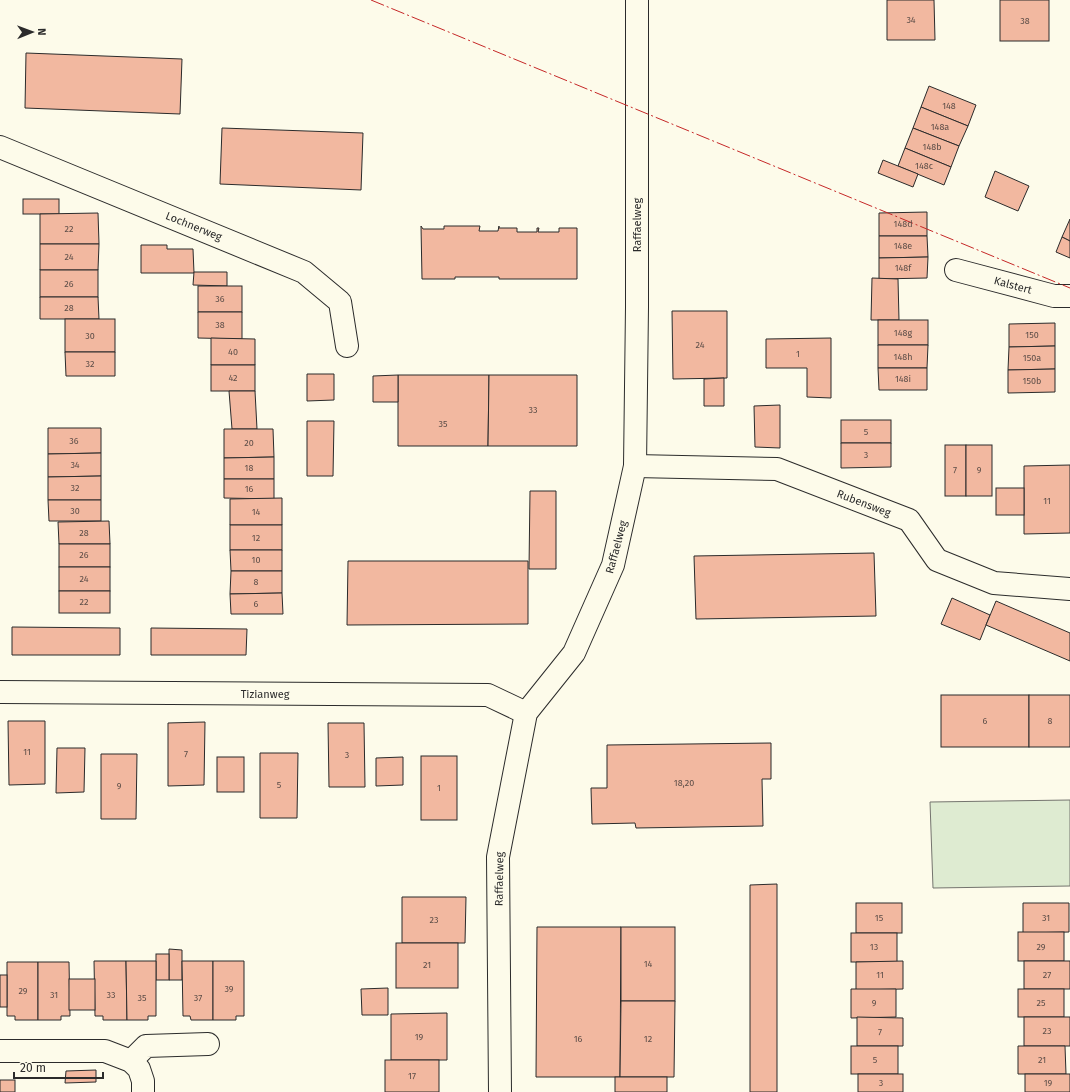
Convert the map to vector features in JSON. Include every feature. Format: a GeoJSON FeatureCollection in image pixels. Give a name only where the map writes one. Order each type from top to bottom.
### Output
{"type":"FeatureCollection","features":[{"type":"Feature","properties":{"kind":"street","name":"Raffaelweg"},"geometry":{"type":"LineString","coordinates":[[500,1092],[498,857],[526,713],[572,657],[613,565],[635,466],[637,291],[637,0]]}},
{"type":"Feature","properties":{"kind":"street","name":"Lochnerweg"},"geometry":{"type":"LineString","coordinates":[[0,147],[304,272],[340,302],[347,346]]}},
{"type":"Feature","properties":{"kind":"street","name":"Kalstert"},"geometry":{"type":"LineString","coordinates":[[956,270],[1054,296],[1070,296]]}},
{"type":"Feature","properties":{"kind":"street","name":"Rubensweg"},"geometry":{"type":"LineString","coordinates":[[635,466],[777,469],[909,520],[937,560],[994,583],[1070,589]]}},
{"type":"Feature","properties":{"kind":"street","name":"Tizianweg"},"geometry":{"type":"LineString","coordinates":[[0,692],[488,695],[526,713]]}},
{"type":"Feature","properties":{"kind":"street"},"geometry":{"type":"LineString","coordinates":[[130,1060],[146,1046],[208,1044]]}},
{"type":"Feature","properties":{"kind":"street"},"geometry":{"type":"LineString","coordinates":[[0,1051],[105,1051],[130,1060],[139,1069],[143,1081],[143,1092]]}},
{"type":"Feature","properties":{"kind":"green space"},"geometry":{"type":"Polygon","coordinates":[[[1070,800],[1070,886],[933,888],[930,802],[1070,800]]]}},
{"type":"Feature","properties":{"kind":"building"},"geometry":{"type":"Polygon","coordinates":[[[887,0],[934,0],[935,40],[887,40],[887,0]]]}},
{"type":"Feature","properties":{"kind":"building"},"geometry":{"type":"Polygon","coordinates":[[[1000,0],[1049,0],[1049,41],[1000,41],[1000,0]]]}},
{"type":"Feature","properties":{"kind":"building"},"geometry":{"type":"Polygon","coordinates":[[[26,53],[182,59],[180,114],[25,108],[26,53]]]}},
{"type":"Feature","properties":{"kind":"building"},"geometry":{"type":"Polygon","coordinates":[[[929,86],[976,105],[968,126],[921,107],[929,86]]]}},
{"type":"Feature","properties":{"kind":"building"},"geometry":{"type":"Polygon","coordinates":[[[921,107],[968,126],[959,146],[913,128],[921,107]]]}},
{"type":"Feature","properties":{"kind":"building"},"geometry":{"type":"Polygon","coordinates":[[[222,128],[363,133],[361,190],[220,184],[222,128]]]}},
{"type":"Feature","properties":{"kind":"building"},"geometry":{"type":"Polygon","coordinates":[[[913,128],[959,146],[951,167],[905,148],[913,128]]]}},
{"type":"Feature","properties":{"kind":"building"},"geometry":{"type":"Polygon","coordinates":[[[905,148],[951,167],[944,185],[898,166],[905,148]]]}},
{"type":"Feature","properties":{"kind":"building"},"geometry":{"type":"Polygon","coordinates":[[[883,160],[918,174],[913,187],[878,173],[883,160]]]}},
{"type":"Feature","properties":{"kind":"building"},"geometry":{"type":"Polygon","coordinates":[[[995,171],[1029,186],[1018,211],[985,197],[995,171]]]}},
{"type":"Feature","properties":{"kind":"building"},"geometry":{"type":"Polygon","coordinates":[[[23,199],[59,199],[59,214],[23,214],[23,199]]]}},
{"type":"Feature","properties":{"kind":"building"},"geometry":{"type":"Polygon","coordinates":[[[927,212],[927,236],[879,236],[879,213],[927,212]]]}},
{"type":"Feature","properties":{"kind":"building"},"geometry":{"type":"Polygon","coordinates":[[[98,213],[99,244],[40,244],[40,214],[98,213]]]}},
{"type":"Feature","properties":{"kind":"building"},"geometry":{"type":"Polygon","coordinates":[[[1070,219],[1070,241],[1062,237],[1070,219]]]}},
{"type":"Feature","properties":{"kind":"building"},"geometry":{"type":"Polygon","coordinates":[[[421,226],[423,229],[444,229],[444,226],[480,226],[479,231],[498,231],[499,226],[499,228],[517,228],[517,232],[537,232],[537,228],[539,228],[538,232],[559,232],[559,228],[577,228],[577,279],[499,279],[499,277],[455,277],[455,279],[422,279],[421,226]]]}},
{"type":"Feature","properties":{"kind":"building"},"geometry":{"type":"Polygon","coordinates":[[[879,236],[927,236],[928,257],[879,258],[879,236]]]}},
{"type":"Feature","properties":{"kind":"building"},"geometry":{"type":"Polygon","coordinates":[[[1062,237],[1070,241],[1070,258],[1056,252],[1062,237]]]}},
{"type":"Feature","properties":{"kind":"building"},"geometry":{"type":"Polygon","coordinates":[[[40,244],[99,244],[98,270],[40,270],[40,244]]]}},
{"type":"Feature","properties":{"kind":"building"},"geometry":{"type":"Polygon","coordinates":[[[141,245],[167,245],[167,249],[193,249],[194,273],[141,273],[141,245]]]}},
{"type":"Feature","properties":{"kind":"building"},"geometry":{"type":"Polygon","coordinates":[[[928,257],[927,278],[879,279],[879,258],[928,257]]]}},
{"type":"Feature","properties":{"kind":"building"},"geometry":{"type":"Polygon","coordinates":[[[40,270],[98,270],[98,297],[40,297],[40,270]]]}},
{"type":"Feature","properties":{"kind":"building"},"geometry":{"type":"Polygon","coordinates":[[[194,272],[227,272],[227,286],[193,285],[194,272]]]}},
{"type":"Feature","properties":{"kind":"building"},"geometry":{"type":"Polygon","coordinates":[[[872,278],[898,279],[899,320],[871,320],[872,278]]]}},
{"type":"Feature","properties":{"kind":"building"},"geometry":{"type":"Polygon","coordinates":[[[198,286],[242,286],[242,312],[198,312],[198,286]]]}},
{"type":"Feature","properties":{"kind":"building"},"geometry":{"type":"Polygon","coordinates":[[[40,297],[98,297],[99,319],[40,319],[40,297]]]}},
{"type":"Feature","properties":{"kind":"building"},"geometry":{"type":"Polygon","coordinates":[[[672,311],[727,311],[727,378],[673,379],[672,311]]]}},
{"type":"Feature","properties":{"kind":"building"},"geometry":{"type":"Polygon","coordinates":[[[198,312],[242,312],[242,339],[198,338],[198,312]]]}},
{"type":"Feature","properties":{"kind":"building"},"geometry":{"type":"Polygon","coordinates":[[[65,319],[115,319],[115,352],[65,352],[65,319]]]}},
{"type":"Feature","properties":{"kind":"building"},"geometry":{"type":"Polygon","coordinates":[[[878,320],[928,320],[928,345],[878,345],[878,320]]]}},
{"type":"Feature","properties":{"kind":"building"},"geometry":{"type":"Polygon","coordinates":[[[1055,323],[1055,346],[1009,347],[1009,324],[1055,323]]]}},
{"type":"Feature","properties":{"kind":"building"},"geometry":{"type":"Polygon","coordinates":[[[211,338],[255,339],[255,365],[211,365],[211,338]]]}},
{"type":"Feature","properties":{"kind":"building"},"geometry":{"type":"Polygon","coordinates":[[[831,338],[831,398],[807,397],[807,368],[766,368],[766,339],[831,338]]]}},
{"type":"Feature","properties":{"kind":"building"},"geometry":{"type":"Polygon","coordinates":[[[878,345],[928,345],[927,368],[878,368],[878,345]]]}},
{"type":"Feature","properties":{"kind":"building"},"geometry":{"type":"Polygon","coordinates":[[[1055,346],[1055,369],[1008,370],[1009,347],[1055,346]]]}},
{"type":"Feature","properties":{"kind":"building"},"geometry":{"type":"Polygon","coordinates":[[[65,352],[115,352],[115,376],[66,376],[65,352]]]}},
{"type":"Feature","properties":{"kind":"building"},"geometry":{"type":"Polygon","coordinates":[[[211,365],[255,365],[255,391],[211,391],[211,365]]]}},
{"type":"Feature","properties":{"kind":"building"},"geometry":{"type":"Polygon","coordinates":[[[878,368],[927,368],[927,390],[879,390],[878,368]]]}},
{"type":"Feature","properties":{"kind":"building"},"geometry":{"type":"Polygon","coordinates":[[[1055,369],[1055,392],[1008,393],[1008,370],[1055,369]]]}},
{"type":"Feature","properties":{"kind":"building"},"geometry":{"type":"Polygon","coordinates":[[[307,374],[334,374],[334,400],[307,401],[307,374]]]}},
{"type":"Feature","properties":{"kind":"building"},"geometry":{"type":"Polygon","coordinates":[[[398,375],[489,375],[488,446],[398,446],[398,375]]]}},
{"type":"Feature","properties":{"kind":"building"},"geometry":{"type":"Polygon","coordinates":[[[398,375],[398,402],[373,402],[373,376],[398,375]]]}},
{"type":"Feature","properties":{"kind":"building"},"geometry":{"type":"Polygon","coordinates":[[[489,375],[577,375],[577,446],[488,446],[489,375]]]}},
{"type":"Feature","properties":{"kind":"building"},"geometry":{"type":"Polygon","coordinates":[[[724,378],[724,406],[704,406],[704,379],[724,378]]]}},
{"type":"Feature","properties":{"kind":"building"},"geometry":{"type":"Polygon","coordinates":[[[229,391],[255,391],[257,429],[232,429],[229,391]]]}},
{"type":"Feature","properties":{"kind":"building"},"geometry":{"type":"Polygon","coordinates":[[[780,405],[780,448],[755,447],[754,406],[780,405]]]}},
{"type":"Feature","properties":{"kind":"building"},"geometry":{"type":"Polygon","coordinates":[[[841,420],[891,420],[891,443],[841,443],[841,420]]]}},
{"type":"Feature","properties":{"kind":"building"},"geometry":{"type":"Polygon","coordinates":[[[307,421],[334,421],[333,476],[307,476],[307,421]]]}},
{"type":"Feature","properties":{"kind":"building"},"geometry":{"type":"Polygon","coordinates":[[[48,428],[101,428],[101,453],[48,454],[48,428]]]}},
{"type":"Feature","properties":{"kind":"building"},"geometry":{"type":"Polygon","coordinates":[[[224,429],[273,429],[274,457],[224,458],[224,429]]]}},
{"type":"Feature","properties":{"kind":"building"},"geometry":{"type":"Polygon","coordinates":[[[841,443],[891,443],[891,467],[841,468],[841,443]]]}},
{"type":"Feature","properties":{"kind":"building"},"geometry":{"type":"Polygon","coordinates":[[[945,445],[966,445],[966,496],[945,496],[945,445]]]}},
{"type":"Feature","properties":{"kind":"building"},"geometry":{"type":"Polygon","coordinates":[[[966,445],[992,445],[992,496],[966,496],[966,445]]]}},
{"type":"Feature","properties":{"kind":"building"},"geometry":{"type":"Polygon","coordinates":[[[101,453],[101,476],[48,477],[48,454],[101,453]]]}},
{"type":"Feature","properties":{"kind":"building"},"geometry":{"type":"Polygon","coordinates":[[[274,457],[274,479],[224,479],[224,458],[274,457]]]}},
{"type":"Feature","properties":{"kind":"building"},"geometry":{"type":"Polygon","coordinates":[[[1070,465],[1070,533],[1024,534],[1024,466],[1070,465]]]}},
{"type":"Feature","properties":{"kind":"building"},"geometry":{"type":"Polygon","coordinates":[[[101,476],[101,500],[48,500],[48,477],[101,476]]]}},
{"type":"Feature","properties":{"kind":"building"},"geometry":{"type":"Polygon","coordinates":[[[224,479],[274,479],[274,499],[224,498],[224,479]]]}},
{"type":"Feature","properties":{"kind":"building"},"geometry":{"type":"Polygon","coordinates":[[[996,488],[1024,488],[1024,515],[996,515],[996,488]]]}},
{"type":"Feature","properties":{"kind":"building"},"geometry":{"type":"Polygon","coordinates":[[[530,491],[556,491],[556,569],[529,569],[530,491]]]}},
{"type":"Feature","properties":{"kind":"building"},"geometry":{"type":"Polygon","coordinates":[[[282,498],[282,525],[230,525],[230,499],[282,498]]]}},
{"type":"Feature","properties":{"kind":"building"},"geometry":{"type":"Polygon","coordinates":[[[48,500],[101,500],[101,521],[49,521],[48,500]]]}},
{"type":"Feature","properties":{"kind":"building"},"geometry":{"type":"Polygon","coordinates":[[[109,521],[110,544],[59,544],[58,522],[109,521]]]}},
{"type":"Feature","properties":{"kind":"building"},"geometry":{"type":"Polygon","coordinates":[[[230,525],[282,525],[282,550],[230,550],[230,525]]]}},
{"type":"Feature","properties":{"kind":"building"},"geometry":{"type":"Polygon","coordinates":[[[59,544],[110,544],[110,567],[59,567],[59,544]]]}},
{"type":"Feature","properties":{"kind":"building"},"geometry":{"type":"Polygon","coordinates":[[[230,550],[282,550],[282,571],[231,571],[230,550]]]}},
{"type":"Feature","properties":{"kind":"building"},"geometry":{"type":"Polygon","coordinates":[[[874,553],[876,616],[696,619],[694,556],[874,553]]]}},
{"type":"Feature","properties":{"kind":"building"},"geometry":{"type":"Polygon","coordinates":[[[348,561],[528,561],[528,624],[347,625],[348,561]]]}},
{"type":"Feature","properties":{"kind":"building"},"geometry":{"type":"Polygon","coordinates":[[[59,567],[110,567],[110,591],[59,591],[59,567]]]}},
{"type":"Feature","properties":{"kind":"building"},"geometry":{"type":"Polygon","coordinates":[[[231,571],[282,571],[282,593],[230,594],[231,571]]]}},
{"type":"Feature","properties":{"kind":"building"},"geometry":{"type":"Polygon","coordinates":[[[59,591],[110,591],[110,613],[59,613],[59,591]]]}},
{"type":"Feature","properties":{"kind":"building"},"geometry":{"type":"Polygon","coordinates":[[[282,593],[283,614],[231,614],[230,594],[282,593]]]}},
{"type":"Feature","properties":{"kind":"building"},"geometry":{"type":"Polygon","coordinates":[[[952,598],[990,615],[980,640],[941,624],[952,598]]]}},
{"type":"Feature","properties":{"kind":"building"},"geometry":{"type":"Polygon","coordinates":[[[996,601],[1070,633],[1070,661],[986,625],[996,601]]]}},
{"type":"Feature","properties":{"kind":"building"},"geometry":{"type":"Polygon","coordinates":[[[12,627],[120,628],[120,655],[12,655],[12,627]]]}},
{"type":"Feature","properties":{"kind":"building"},"geometry":{"type":"Polygon","coordinates":[[[151,628],[247,629],[246,655],[151,655],[151,628]]]}},
{"type":"Feature","properties":{"kind":"building"},"geometry":{"type":"Polygon","coordinates":[[[941,695],[1029,695],[1029,747],[941,747],[941,695]]]}},
{"type":"Feature","properties":{"kind":"building"},"geometry":{"type":"Polygon","coordinates":[[[1029,695],[1070,695],[1070,747],[1029,747],[1029,695]]]}},
{"type":"Feature","properties":{"kind":"building"},"geometry":{"type":"Polygon","coordinates":[[[8,721],[45,721],[45,784],[9,785],[8,721]]]}},
{"type":"Feature","properties":{"kind":"building"},"geometry":{"type":"Polygon","coordinates":[[[205,722],[204,785],[168,786],[168,723],[205,722]]]}},
{"type":"Feature","properties":{"kind":"building"},"geometry":{"type":"Polygon","coordinates":[[[328,723],[364,723],[365,787],[329,787],[328,723]]]}},
{"type":"Feature","properties":{"kind":"building"},"geometry":{"type":"Polygon","coordinates":[[[771,743],[771,779],[762,779],[763,826],[636,828],[635,823],[592,824],[591,788],[607,788],[607,745],[771,743]]]}},
{"type":"Feature","properties":{"kind":"building"},"geometry":{"type":"Polygon","coordinates":[[[57,748],[85,748],[84,792],[56,793],[57,748]]]}},
{"type":"Feature","properties":{"kind":"building"},"geometry":{"type":"Polygon","coordinates":[[[260,753],[298,753],[297,818],[260,818],[260,753]]]}},
{"type":"Feature","properties":{"kind":"building"},"geometry":{"type":"Polygon","coordinates":[[[101,754],[137,754],[136,819],[101,819],[101,754]]]}},
{"type":"Feature","properties":{"kind":"building"},"geometry":{"type":"Polygon","coordinates":[[[421,756],[457,756],[457,820],[421,820],[421,756]]]}},
{"type":"Feature","properties":{"kind":"building"},"geometry":{"type":"Polygon","coordinates":[[[217,757],[244,757],[244,792],[217,792],[217,757]]]}},
{"type":"Feature","properties":{"kind":"building"},"geometry":{"type":"Polygon","coordinates":[[[403,757],[403,785],[376,786],[376,758],[403,757]]]}},
{"type":"Feature","properties":{"kind":"building"},"geometry":{"type":"Polygon","coordinates":[[[777,884],[777,1092],[750,1092],[750,885],[777,884]]]}},
{"type":"Feature","properties":{"kind":"building"},"geometry":{"type":"Polygon","coordinates":[[[402,897],[466,897],[465,943],[402,943],[402,897]]]}},
{"type":"Feature","properties":{"kind":"building"},"geometry":{"type":"Polygon","coordinates":[[[856,903],[902,903],[902,933],[856,933],[856,903]]]}},
{"type":"Feature","properties":{"kind":"building"},"geometry":{"type":"Polygon","coordinates":[[[1023,903],[1069,903],[1069,932],[1023,933],[1023,903]]]}},
{"type":"Feature","properties":{"kind":"building"},"geometry":{"type":"Polygon","coordinates":[[[537,927],[621,927],[620,1077],[536,1077],[537,927]]]}},
{"type":"Feature","properties":{"kind":"building"},"geometry":{"type":"Polygon","coordinates":[[[621,927],[675,927],[675,1001],[621,1001],[621,927]]]}},
{"type":"Feature","properties":{"kind":"building"},"geometry":{"type":"Polygon","coordinates":[[[1018,932],[1064,932],[1064,961],[1018,961],[1018,932]]]}},
{"type":"Feature","properties":{"kind":"building"},"geometry":{"type":"Polygon","coordinates":[[[851,933],[897,933],[897,962],[851,962],[851,933]]]}},
{"type":"Feature","properties":{"kind":"building"},"geometry":{"type":"Polygon","coordinates":[[[396,943],[458,943],[458,988],[396,988],[396,943]]]}},
{"type":"Feature","properties":{"kind":"building"},"geometry":{"type":"Polygon","coordinates":[[[169,949],[182,950],[182,980],[169,980],[169,949]]]}},
{"type":"Feature","properties":{"kind":"building"},"geometry":{"type":"Polygon","coordinates":[[[156,954],[169,954],[169,980],[156,980],[156,954]]]}},
{"type":"Feature","properties":{"kind":"building"},"geometry":{"type":"Polygon","coordinates":[[[94,961],[126,961],[127,1020],[103,1020],[103,1016],[95,1016],[94,961]]]}},
{"type":"Feature","properties":{"kind":"building"},"geometry":{"type":"Polygon","coordinates":[[[126,961],[156,961],[156,1016],[148,1016],[148,1020],[127,1020],[126,961]]]}},
{"type":"Feature","properties":{"kind":"building"},"geometry":{"type":"Polygon","coordinates":[[[182,961],[213,961],[213,1020],[191,1020],[190,1016],[183,1016],[182,961]]]}},
{"type":"Feature","properties":{"kind":"building"},"geometry":{"type":"Polygon","coordinates":[[[213,961],[244,961],[244,1016],[236,1016],[236,1020],[213,1020],[213,961]]]}},
{"type":"Feature","properties":{"kind":"building"},"geometry":{"type":"Polygon","coordinates":[[[903,961],[903,989],[856,990],[856,962],[903,961]]]}},
{"type":"Feature","properties":{"kind":"building"},"geometry":{"type":"Polygon","coordinates":[[[1024,961],[1070,961],[1070,989],[1024,989],[1024,961]]]}},
{"type":"Feature","properties":{"kind":"building"},"geometry":{"type":"Polygon","coordinates":[[[7,962],[38,962],[38,1020],[15,1020],[15,1016],[7,1016],[7,962]]]}},
{"type":"Feature","properties":{"kind":"building"},"geometry":{"type":"Polygon","coordinates":[[[38,962],[69,962],[70,1016],[61,1016],[61,1020],[38,1020],[38,962]]]}},
{"type":"Feature","properties":{"kind":"building"},"geometry":{"type":"Polygon","coordinates":[[[0,975],[7,975],[7,1007],[0,1007],[0,975]]]}},
{"type":"Feature","properties":{"kind":"building"},"geometry":{"type":"Polygon","coordinates":[[[69,979],[95,979],[95,1010],[69,1010],[69,979]]]}},
{"type":"Feature","properties":{"kind":"building"},"geometry":{"type":"Polygon","coordinates":[[[388,988],[388,1015],[362,1015],[361,989],[388,988]]]}},
{"type":"Feature","properties":{"kind":"building"},"geometry":{"type":"Polygon","coordinates":[[[851,989],[896,989],[896,1017],[851,1018],[851,989]]]}},
{"type":"Feature","properties":{"kind":"building"},"geometry":{"type":"Polygon","coordinates":[[[1018,989],[1064,989],[1064,1017],[1018,1017],[1018,989]]]}},
{"type":"Feature","properties":{"kind":"building"},"geometry":{"type":"Polygon","coordinates":[[[621,1001],[675,1001],[674,1077],[620,1077],[621,1001]]]}},
{"type":"Feature","properties":{"kind":"building"},"geometry":{"type":"Polygon","coordinates":[[[447,1013],[447,1060],[391,1060],[391,1014],[447,1013]]]}},
{"type":"Feature","properties":{"kind":"building"},"geometry":{"type":"Polygon","coordinates":[[[857,1017],[903,1018],[903,1046],[857,1046],[857,1017]]]}},
{"type":"Feature","properties":{"kind":"building"},"geometry":{"type":"Polygon","coordinates":[[[1024,1017],[1070,1017],[1070,1046],[1024,1046],[1024,1017]]]}},
{"type":"Feature","properties":{"kind":"building"},"geometry":{"type":"Polygon","coordinates":[[[851,1046],[898,1046],[898,1074],[851,1074],[851,1046]]]}},
{"type":"Feature","properties":{"kind":"building"},"geometry":{"type":"Polygon","coordinates":[[[1018,1046],[1065,1046],[1066,1074],[1018,1074],[1018,1046]]]}},
{"type":"Feature","properties":{"kind":"building"},"geometry":{"type":"Polygon","coordinates":[[[385,1060],[439,1060],[439,1092],[385,1092],[385,1060]]]}},
{"type":"Feature","properties":{"kind":"building"},"geometry":{"type":"Polygon","coordinates":[[[96,1070],[96,1082],[65,1083],[66,1071],[96,1070]]]}},
{"type":"Feature","properties":{"kind":"building"},"geometry":{"type":"Polygon","coordinates":[[[858,1074],[903,1074],[903,1092],[858,1092],[858,1074]]]}},
{"type":"Feature","properties":{"kind":"building"},"geometry":{"type":"Polygon","coordinates":[[[1025,1074],[1070,1074],[1070,1092],[1025,1092],[1025,1074]]]}},
{"type":"Feature","properties":{"kind":"building"},"geometry":{"type":"Polygon","coordinates":[[[615,1077],[667,1077],[667,1092],[615,1092],[615,1077]]]}},
{"type":"Feature","properties":{"kind":"building"},"geometry":{"type":"Polygon","coordinates":[[[0,1080],[15,1080],[15,1092],[0,1092],[0,1080]]]}},
{"type":"Feature","properties":{"kind":"power"},"geometry":{"type":"LineString","coordinates":[[371,0],[1070,288]]}}]}
